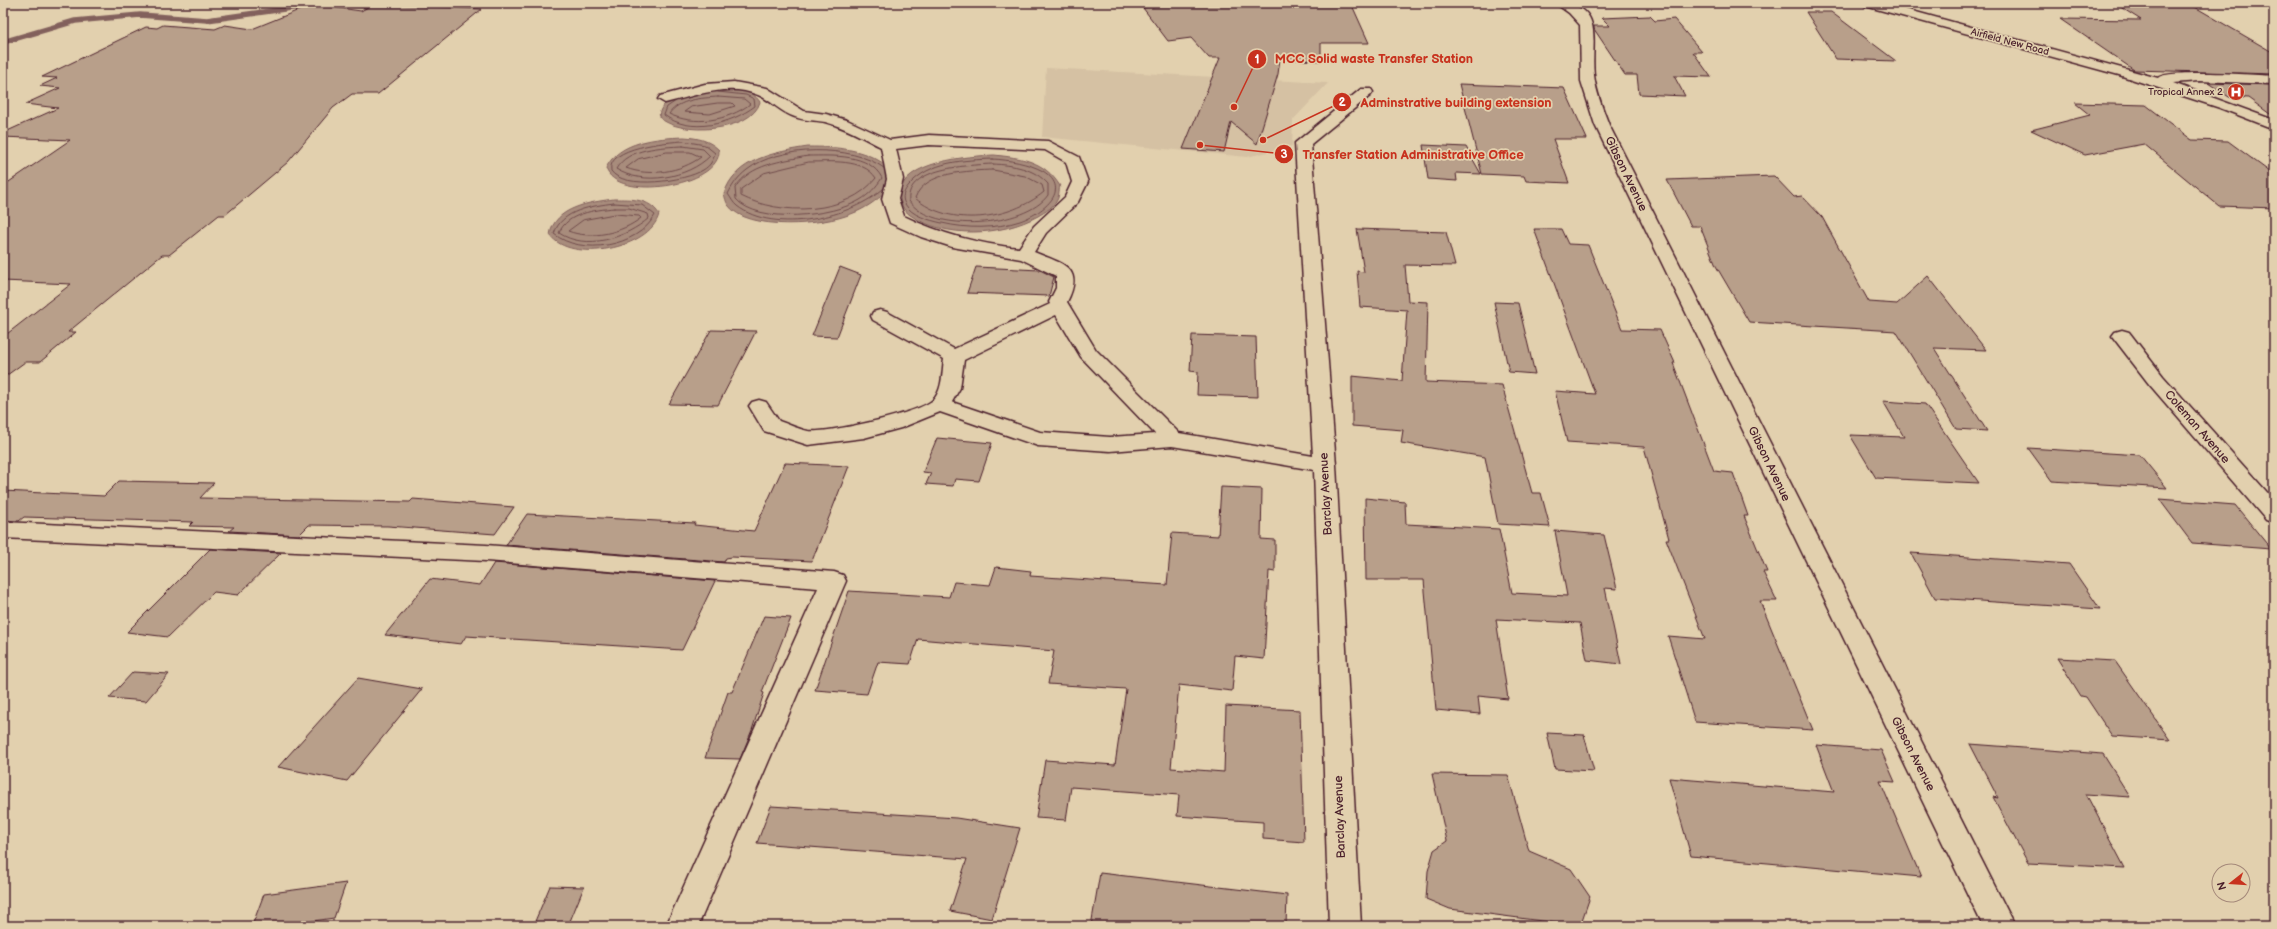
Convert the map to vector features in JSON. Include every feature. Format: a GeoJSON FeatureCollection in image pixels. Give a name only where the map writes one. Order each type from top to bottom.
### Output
{"type":"FeatureCollection","features":[{"type":"Feature","properties":{"kind":"street","name":"Gibson Avenue"},"geometry":{"type":"LineString","coordinates":[[1561,3],[1579,13],[1587,26],[1589,35],[1587,74],[1591,94],[1602,125],[1999,926]]}},
{"type":"Feature","properties":{"kind":"street","name":"Airfield New Road"},"geometry":{"type":"LineString","coordinates":[[1869,3],[2151,80],[2231,106],[2274,125]]}},
{"type":"Feature","properties":{"kind":"street"},"geometry":{"type":"LineString","coordinates":[[2151,80],[2199,77],[2274,80]]}},
{"type":"Feature","properties":{"kind":"street"},"geometry":{"type":"LineString","coordinates":[[665,99],[694,89],[723,86],[753,89],[774,97],[784,107],[800,114],[827,118],[849,126],[888,145],[929,140],[1048,146],[1072,160],[1080,182],[1072,199],[1040,230],[1024,254]]}},
{"type":"Feature","properties":{"kind":"street","name":"Barclay Avenue"},"geometry":{"type":"LineString","coordinates":[[1345,926],[1325,465],[1303,143],[1366,92]]}},
{"type":"Feature","properties":{"kind":"street"},"geometry":{"type":"LineString","coordinates":[[888,145],[895,180],[890,199],[896,219],[941,239],[971,248],[1024,254],[1046,263],[1065,274],[1065,288],[1058,302],[1088,353],[1172,439]]}},
{"type":"Feature","properties":{"kind":"street"},"geometry":{"type":"LineString","coordinates":[[954,357],[1060,306]]}},
{"type":"Feature","properties":{"kind":"street"},"geometry":{"type":"LineString","coordinates":[[880,316],[954,357]]}},
{"type":"Feature","properties":{"kind":"street","name":"Coleman Avenue"},"geometry":{"type":"LineString","coordinates":[[2122,336],[2161,386],[2274,515]]}},
{"type":"Feature","properties":{"kind":"street"},"geometry":{"type":"LineString","coordinates":[[759,406],[771,426],[808,438],[864,431],[894,423],[940,405],[950,388],[954,357]]}},
{"type":"Feature","properties":{"kind":"street"},"geometry":{"type":"LineString","coordinates":[[940,405],[1038,439],[1110,444],[1172,439],[1325,465]]}},
{"type":"Feature","properties":{"kind":"street"},"geometry":{"type":"LineString","coordinates":[[3,530],[486,553],[834,581],[682,926]]}},
{"type":"Feature","properties":{"kind":"shaded area"},"geometry":{"type":"Polygon","coordinates":[[[1046,68],[1328,83],[1293,120],[1292,146],[1247,157],[1042,137],[1046,68]]]}},
{"type":"Feature","properties":{"kind":"water"},"geometry":{"type":"Polygon","coordinates":[[[718,88],[736,89],[747,92],[756,97],[760,102],[754,112],[744,120],[730,125],[714,128],[698,129],[682,127],[669,123],[659,117],[661,109],[673,98],[718,88]]]}},
{"type":"Feature","properties":{"kind":"water"},"geometry":{"type":"Polygon","coordinates":[[[684,137],[703,140],[719,150],[715,163],[703,173],[686,181],[667,186],[646,187],[628,185],[614,179],[606,168],[612,159],[629,147],[662,138],[684,137]]]}},
{"type":"Feature","properties":{"kind":"water"},"geometry":{"type":"Polygon","coordinates":[[[808,147],[839,148],[869,155],[878,160],[887,166],[887,191],[879,198],[856,212],[839,218],[806,223],[768,223],[738,214],[728,205],[724,194],[729,182],[747,165],[770,155],[808,147]]]}},
{"type":"Feature","properties":{"kind":"water"},"geometry":{"type":"Polygon","coordinates":[[[994,155],[1023,159],[1047,171],[1054,177],[1060,186],[1058,198],[1055,204],[1044,213],[1024,223],[1008,228],[974,232],[956,231],[924,223],[910,215],[901,204],[900,195],[903,184],[911,175],[924,168],[954,159],[994,155]]]}},
{"type":"Feature","properties":{"kind":"water"},"geometry":{"type":"Polygon","coordinates":[[[614,199],[639,200],[650,205],[659,214],[653,226],[641,236],[626,244],[591,250],[574,249],[560,244],[550,235],[558,218],[566,212],[585,204],[614,199]]]}},
{"type":"Feature","properties":{"kind":"building"},"geometry":{"type":"Polygon","coordinates":[[[375,3],[482,9],[378,94],[352,94],[333,108],[288,162],[225,215],[219,215],[169,255],[162,255],[68,332],[76,332],[40,362],[25,362],[3,378],[3,337],[71,284],[3,281],[3,186],[70,140],[3,137],[3,133],[58,108],[25,104],[60,88],[40,86],[57,78],[42,77],[146,27],[157,28],[163,25],[215,29],[225,25],[252,29],[304,8],[310,8],[318,5],[361,11],[375,3]]]}},
{"type":"Feature","properties":{"kind":"building"},"geometry":{"type":"Polygon","coordinates":[[[1156,3],[1351,3],[1369,43],[1321,43],[1321,61],[1280,59],[1278,74],[1257,144],[1231,122],[1224,152],[1183,149],[1220,58],[1209,58],[1191,38],[1168,41],[1143,8],[1159,6],[1156,3]]]}},
{"type":"Feature","properties":{"kind":"building"},"geometry":{"type":"Polygon","coordinates":[[[2114,3],[2188,3],[2274,53],[2274,74],[2134,70],[2060,19],[2141,20],[2114,3]]]}},
{"type":"Feature","properties":{"kind":"building"},"geometry":{"type":"Polygon","coordinates":[[[1806,12],[1831,12],[1896,61],[1836,59],[1806,12]]]}},
{"type":"Feature","properties":{"kind":"building"},"geometry":{"type":"Polygon","coordinates":[[[1650,16],[1655,21],[1674,19],[1702,52],[1693,52],[1711,77],[1674,76],[1685,96],[1639,94],[1637,75],[1625,75],[1594,29],[1594,26],[1610,26],[1602,18],[1650,16]]]}},
{"type":"Feature","properties":{"kind":"building","name":"Tropical Annex 2"},"geometry":{"type":"Polygon","coordinates":[[[2208,83],[2274,85],[2274,117],[2248,98],[2229,97],[2208,83]]]}},
{"type":"Feature","properties":{"kind":"building"},"geometry":{"type":"Polygon","coordinates":[[[1459,84],[1564,88],[1587,139],[1553,139],[1569,183],[1526,181],[1524,176],[1482,174],[1459,84]]]}},
{"type":"Feature","properties":{"kind":"building"},"geometry":{"type":"Polygon","coordinates":[[[2075,103],[2146,105],[2192,140],[2228,141],[2274,175],[2274,208],[2219,206],[2144,144],[2085,155],[2031,130],[2090,115],[2075,103]]]}},
{"type":"Feature","properties":{"kind":"building"},"geometry":{"type":"Polygon","coordinates":[[[1423,145],[1466,147],[1481,174],[1456,173],[1457,181],[1428,179],[1423,145]]]}},
{"type":"Feature","properties":{"kind":"building"},"geometry":{"type":"Polygon","coordinates":[[[1774,176],[1794,197],[1802,196],[1822,217],[1869,302],[1897,304],[1928,276],[1986,350],[1934,348],[1987,431],[1956,429],[1896,331],[1749,322],[1716,266],[1700,226],[1691,226],[1667,180],[1774,176]]]}},
{"type":"Feature","properties":{"kind":"building"},"geometry":{"type":"Polygon","coordinates":[[[1357,229],[1446,232],[1455,266],[1405,265],[1408,301],[1428,302],[1426,382],[1502,385],[1532,493],[1541,493],[1550,527],[1498,524],[1485,457],[1401,443],[1403,430],[1352,426],[1352,376],[1402,381],[1407,310],[1360,307],[1357,271],[1364,272],[1357,229]]]}},
{"type":"Feature","properties":{"kind":"building"},"geometry":{"type":"Polygon","coordinates":[[[1534,229],[1561,229],[1568,244],[1588,245],[1622,329],[1660,330],[1675,363],[1673,363],[1714,471],[1733,473],[1748,516],[1744,516],[1767,572],[1763,572],[1777,601],[1760,601],[1813,730],[1695,722],[1668,636],[1705,639],[1666,539],[1669,539],[1644,447],[1567,442],[1555,391],[1595,394],[1534,229]]]}},
{"type":"Feature","properties":{"kind":"building"},"geometry":{"type":"Polygon","coordinates":[[[840,267],[861,275],[837,337],[812,336],[840,267]]]}},
{"type":"Feature","properties":{"kind":"building"},"geometry":{"type":"Polygon","coordinates":[[[976,267],[1040,270],[1054,277],[1049,296],[967,293],[976,267]]]}},
{"type":"Feature","properties":{"kind":"building"},"geometry":{"type":"Polygon","coordinates":[[[1494,302],[1518,303],[1535,374],[1509,372],[1494,302]]]}},
{"type":"Feature","properties":{"kind":"building"},"geometry":{"type":"Polygon","coordinates":[[[711,330],[756,331],[718,405],[669,404],[711,330]]]}},
{"type":"Feature","properties":{"kind":"building"},"geometry":{"type":"Polygon","coordinates":[[[1192,335],[1256,337],[1258,397],[1197,395],[1198,372],[1190,371],[1192,335]]]}},
{"type":"Feature","properties":{"kind":"building"},"geometry":{"type":"Polygon","coordinates":[[[1883,401],[1925,404],[1979,483],[1876,478],[1850,435],[1904,437],[1883,401]]]}},
{"type":"Feature","properties":{"kind":"building"},"geometry":{"type":"Polygon","coordinates":[[[937,438],[992,443],[979,481],[955,479],[953,486],[926,484],[931,473],[923,472],[937,438]]]}},
{"type":"Feature","properties":{"kind":"building"},"geometry":{"type":"Polygon","coordinates":[[[2028,448],[2140,455],[2167,488],[2052,481],[2028,448]]]}},
{"type":"Feature","properties":{"kind":"building"},"geometry":{"type":"Polygon","coordinates":[[[785,463],[849,466],[812,561],[732,557],[726,558],[724,562],[506,545],[527,514],[695,523],[694,525],[754,531],[785,463]]]}},
{"type":"Feature","properties":{"kind":"building"},"geometry":{"type":"Polygon","coordinates":[[[119,481],[214,483],[200,498],[410,502],[413,499],[514,507],[495,534],[388,526],[309,525],[299,535],[229,531],[234,527],[189,526],[193,522],[24,517],[19,521],[3,520],[3,491],[104,496],[119,481]]]}},
{"type":"Feature","properties":{"kind":"building"},"geometry":{"type":"Polygon","coordinates":[[[1221,487],[1262,489],[1261,539],[1275,540],[1275,572],[1269,571],[1264,659],[1235,656],[1232,691],[1179,685],[1171,768],[1224,772],[1226,706],[1300,710],[1304,842],[1263,839],[1263,822],[1177,816],[1179,795],[1071,787],[1066,820],[1036,818],[1045,760],[1115,765],[1126,689],[1048,684],[1054,651],[918,639],[910,664],[878,662],[867,694],[815,690],[849,591],[949,597],[954,582],[990,585],[996,567],[1031,571],[1030,576],[1167,585],[1172,533],[1218,536],[1221,487]]]}},
{"type":"Feature","properties":{"kind":"building"},"geometry":{"type":"Polygon","coordinates":[[[1365,498],[1405,502],[1406,524],[1499,529],[1512,593],[1567,596],[1555,531],[1604,535],[1617,589],[1605,588],[1621,664],[1587,660],[1580,623],[1496,619],[1508,699],[1478,696],[1480,714],[1436,710],[1424,580],[1366,580],[1365,498]]]}},
{"type":"Feature","properties":{"kind":"building"},"geometry":{"type":"Polygon","coordinates":[[[2159,499],[2235,505],[2271,549],[2192,543],[2159,499]]]}},
{"type":"Feature","properties":{"kind":"building"},"geometry":{"type":"Polygon","coordinates":[[[210,549],[281,553],[238,595],[214,592],[168,637],[127,632],[210,549]]]}},
{"type":"Feature","properties":{"kind":"building"},"geometry":{"type":"Polygon","coordinates":[[[1911,553],[2069,564],[2100,609],[1935,598],[1911,553]]]}},
{"type":"Feature","properties":{"kind":"building"},"geometry":{"type":"Polygon","coordinates":[[[494,563],[715,581],[682,650],[466,636],[461,644],[385,635],[430,579],[480,585],[494,563]]]}},
{"type":"Feature","properties":{"kind":"building"},"geometry":{"type":"Polygon","coordinates":[[[764,616],[791,618],[762,692],[764,693],[752,730],[740,759],[705,758],[728,692],[732,692],[764,616]]]}},
{"type":"Feature","properties":{"kind":"building"},"geometry":{"type":"Polygon","coordinates":[[[2057,658],[2115,661],[2170,740],[2112,736],[2086,697],[2081,696],[2057,658]]]}},
{"type":"Feature","properties":{"kind":"building"},"geometry":{"type":"Polygon","coordinates":[[[133,672],[169,674],[146,701],[109,698],[133,672]]]}},
{"type":"Feature","properties":{"kind":"building"},"geometry":{"type":"Polygon","coordinates":[[[358,678],[422,689],[347,781],[278,767],[358,678]]]}},
{"type":"Feature","properties":{"kind":"building"},"geometry":{"type":"Polygon","coordinates":[[[1547,733],[1584,735],[1594,771],[1555,769],[1547,733]]]}},
{"type":"Feature","properties":{"kind":"building"},"geometry":{"type":"Polygon","coordinates":[[[1970,744],[2103,754],[2130,797],[2086,794],[2125,868],[2028,863],[1993,797],[1998,798],[1970,744]]]}},
{"type":"Feature","properties":{"kind":"building"},"geometry":{"type":"Polygon","coordinates":[[[1816,745],[1881,750],[1895,782],[1880,781],[1921,877],[1691,856],[1669,778],[1834,792],[1816,745]]]}},
{"type":"Feature","properties":{"kind":"building"},"geometry":{"type":"Polygon","coordinates":[[[1432,774],[1508,775],[1529,851],[1571,869],[1590,897],[1580,926],[1450,909],[1426,899],[1428,871],[1434,850],[1447,841],[1432,774]]]}},
{"type":"Feature","properties":{"kind":"building"},"geometry":{"type":"Polygon","coordinates":[[[771,806],[956,818],[1020,828],[992,919],[950,911],[967,859],[757,843],[771,806]]]}},
{"type":"Feature","properties":{"kind":"building"},"geometry":{"type":"Polygon","coordinates":[[[1100,873],[1287,895],[1286,926],[1091,926],[1100,873]]]}},
{"type":"Feature","properties":{"kind":"building"},"geometry":{"type":"Polygon","coordinates":[[[346,883],[334,918],[279,926],[252,926],[264,894],[346,883]]]}},
{"type":"Feature","properties":{"kind":"building"},"geometry":{"type":"Polygon","coordinates":[[[550,886],[584,887],[568,926],[533,926],[550,886]]]}},
{"type":"Feature","properties":{"kind":"waterway"},"geometry":{"type":"LineString","coordinates":[[3,42],[75,21],[140,15],[207,20],[327,3]]}},
{"type":"Feature","properties":{"kind":"waterway"},"geometry":{"type":"LineString","coordinates":[[339,3],[382,7],[406,3]]}},
{"type":"Feature","properties":{"kind":"place","name":"Tropical Annex 2"},"geometry":{"type":"Point","coordinates":[2236,92]}},
{"type":"Feature","properties":{"kind":"place","name":"MCC Solid waste Transfer Station"},"geometry":{"type":"Point","coordinates":[1234,107]}},
{"type":"Feature","properties":{"kind":"place","name":"Adminstrative building extension"},"geometry":{"type":"Point","coordinates":[1263,140]}},
{"type":"Feature","properties":{"kind":"place","name":"Transfer Station Administrative Office"},"geometry":{"type":"Point","coordinates":[1200,145]}}]}
